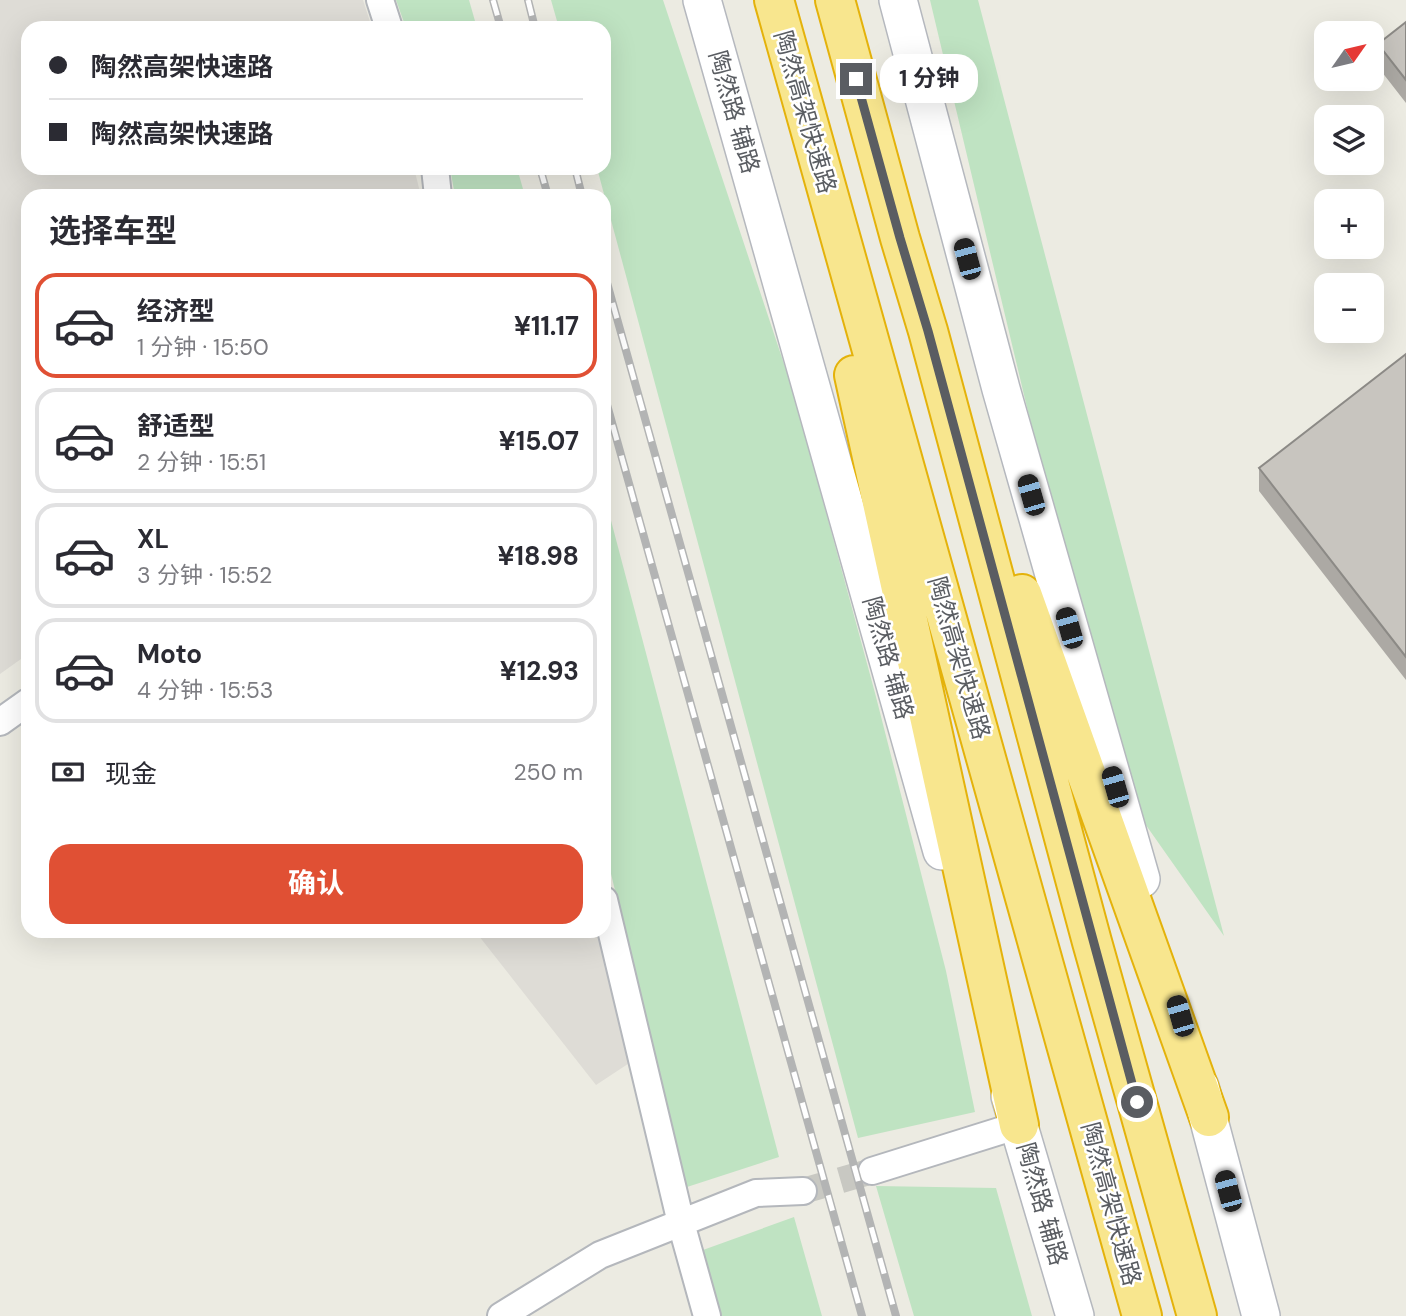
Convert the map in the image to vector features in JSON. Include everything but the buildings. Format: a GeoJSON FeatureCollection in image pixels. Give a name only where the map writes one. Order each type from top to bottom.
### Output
{"type":"FeatureCollection","features":[{"type":"Feature","properties":{"kind":"highway"},"geometry":{"type":"LineString","coordinates":[[773,0],[1019,1125]]}},
{"type":"Feature","properties":{"kind":"highway","name":"陶然高架快速路"},"geometry":{"type":"LineString","coordinates":[[773,0],[1142,1316]]}},
{"type":"Feature","properties":{"kind":"highway"},"geometry":{"type":"LineString","coordinates":[[835,0],[928,331],[1092,943],[1196,1316]]}},
{"type":"Feature","properties":{"kind":"highway"},"geometry":{"type":"LineString","coordinates":[[928,331],[1209,1116]]}},
{"type":"Feature","properties":{"kind":"main road","name":"陶然路 辅路"},"geometry":{"type":"LineString","coordinates":[[702,0],[1075,1316]]}},
{"type":"Feature","properties":{"kind":"main road"},"geometry":{"type":"LineString","coordinates":[[898,0],[1001,389],[1209,1116],[1261,1316]]}},
{"type":"Feature","properties":{"kind":"street"},"geometry":{"type":"LineString","coordinates":[[380,0],[387,21]]}},
{"type":"Feature","properties":{"kind":"street"},"geometry":{"type":"LineString","coordinates":[[0,722],[21,707]]}},
{"type":"Feature","properties":{"kind":"street"},"geometry":{"type":"LineString","coordinates":[[611,929],[681,1223],[707,1316]]}},
{"type":"Feature","properties":{"kind":"street"},"geometry":{"type":"LineString","coordinates":[[872,1171],[1019,1125]]}},
{"type":"Feature","properties":{"kind":"street"},"geometry":{"type":"LineString","coordinates":[[501,1316],[600,1255],[756,1194],[803,1191]]}},
{"type":"Feature","properties":{"kind":"shaded area"},"geometry":{"type":"Polygon","coordinates":[[[0,0],[363,0],[370,21],[21,21],[21,175],[416,175],[419,189],[21,189],[21,659],[0,674],[0,0]]]}},
{"type":"Feature","properties":{"kind":"shaded area"},"geometry":{"type":"Polygon","coordinates":[[[480,938],[606,938],[640,1056],[596,1085],[480,938]]]}},
{"type":"Feature","properties":{"kind":"green space"},"geometry":{"type":"Polygon","coordinates":[[[396,0],[469,0],[475,21],[404,21],[396,0]]]}},
{"type":"Feature","properties":{"kind":"green space"},"geometry":{"type":"Polygon","coordinates":[[[551,0],[663,0],[794,394],[875,693],[946,971],[975,1112],[858,1138],[611,220],[611,189],[603,189],[599,175],[611,175],[611,21],[557,21],[551,0]]]}},
{"type":"Feature","properties":{"kind":"green space"},"geometry":{"type":"Polygon","coordinates":[[[930,0],[978,0],[1224,936],[1110,774],[1059,542],[930,0]]]}},
{"type":"Feature","properties":{"kind":"green space"},"geometry":{"type":"Polygon","coordinates":[[[451,175],[519,175],[523,189],[454,189],[451,175]]]}},
{"type":"Feature","properties":{"kind":"green space"},"geometry":{"type":"Polygon","coordinates":[[[611,521],[779,1157],[687,1187],[611,874],[611,521]]]}},
{"type":"Feature","properties":{"kind":"green space"},"geometry":{"type":"Polygon","coordinates":[[[876,1186],[996,1188],[1032,1316],[914,1316],[876,1186]]]}},
{"type":"Feature","properties":{"kind":"green space"},"geometry":{"type":"Polygon","coordinates":[[[794,1217],[822,1316],[721,1316],[703,1250],[794,1217]]]}},
{"type":"Feature","properties":{"kind":"tunnel"},"geometry":{"type":"LineString","coordinates":[[803,1191],[872,1171]]}},
{"type":"Feature","properties":{"kind":"railway"},"geometry":{"type":"LineString","coordinates":[[493,0],[499,21]]}},
{"type":"Feature","properties":{"kind":"railway"},"geometry":{"type":"LineString","coordinates":[[528,0],[533,21]]}},
{"type":"Feature","properties":{"kind":"railway"},"geometry":{"type":"LineString","coordinates":[[542,175],[546,189]]}},
{"type":"Feature","properties":{"kind":"railway"},"geometry":{"type":"LineString","coordinates":[[577,175],[580,189]]}},
{"type":"Feature","properties":{"kind":"railway"},"geometry":{"type":"LineString","coordinates":[[611,297],[896,1316]]}},
{"type":"Feature","properties":{"kind":"railway"},"geometry":{"type":"LineString","coordinates":[[611,419],[862,1316]]}},
{"type":"Feature","properties":{"kind":"route"},"geometry":{"type":"LineString","coordinates":[[856,79],[928,331],[1137,1102]]}}]}
